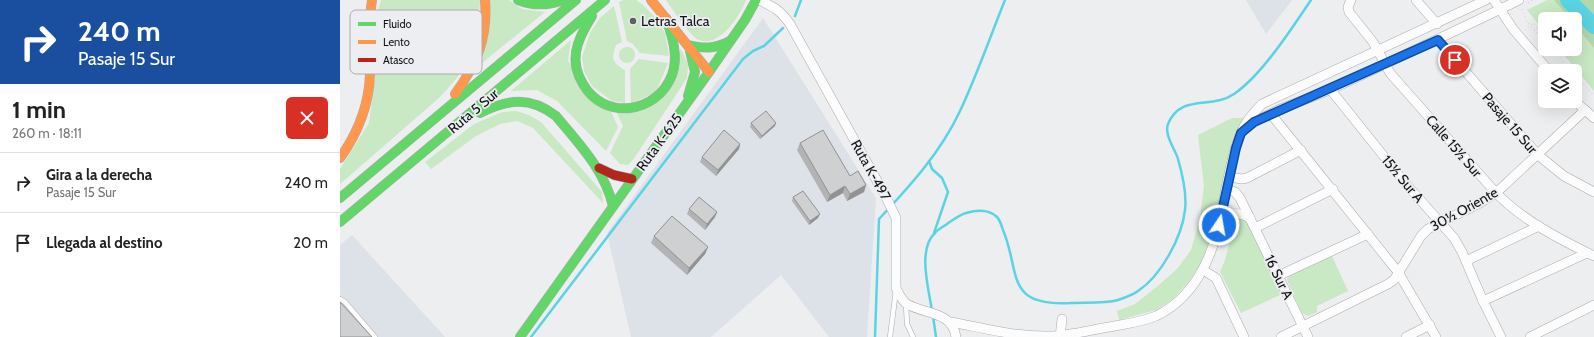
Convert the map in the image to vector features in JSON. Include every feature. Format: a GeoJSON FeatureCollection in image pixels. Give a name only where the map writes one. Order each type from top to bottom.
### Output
{"type":"FeatureCollection","features":[{"type":"Feature","properties":{"kind":"main road"},"geometry":{"type":"LineString","coordinates":[[370,10],[372,0]]}},
{"type":"Feature","properties":{"kind":"main road"},"geometry":{"type":"LineString","coordinates":[[482,43],[485,34],[485,0]]}},
{"type":"Feature","properties":{"kind":"main road"},"geometry":{"type":"LineString","coordinates":[[518,0],[538,5],[563,0]]}},
{"type":"Feature","properties":{"kind":"main road","name":"Ruta 5 Sur"},"geometry":{"type":"LineString","coordinates":[[340,198],[576,0]]}},
{"type":"Feature","properties":{"kind":"main road"},"geometry":{"type":"LineString","coordinates":[[651,0],[709,72]]}},
{"type":"Feature","properties":{"kind":"main road","name":"Ruta K-625"},"geometry":{"type":"LineString","coordinates":[[520,337],[732,40],[756,0]]}},
{"type":"Feature","properties":{"kind":"main road"},"geometry":{"type":"LineString","coordinates":[[603,2],[587,24],[578,41],[576,64],[579,78],[586,91],[602,104],[615,108],[630,109],[646,104],[660,95],[669,84],[674,72],[675,52],[672,34],[666,18]]}},
{"type":"Feature","properties":{"kind":"main road","name":"Ruta 5 Sur"},"geometry":{"type":"LineString","coordinates":[[340,222],[603,2]]}},
{"type":"Feature","properties":{"kind":"main road"},"geometry":{"type":"LineString","coordinates":[[688,45],[712,50],[732,40]]}},
{"type":"Feature","properties":{"kind":"main road"},"geometry":{"type":"LineString","coordinates":[[685,105],[695,72],[688,45]]}},
{"type":"Feature","properties":{"kind":"main road"},"geometry":{"type":"LineString","coordinates":[[340,158],[351,142],[360,124],[368,96],[370,74]]}},
{"type":"Feature","properties":{"kind":"main road"},"geometry":{"type":"LineString","coordinates":[[430,122],[460,87],[468,74]]}},
{"type":"Feature","properties":{"kind":"main road"},"geometry":{"type":"LineString","coordinates":[[454,127],[499,104],[517,101],[533,103],[544,107],[556,116],[599,168],[608,185],[613,206]]}},
{"type":"Feature","properties":{"kind":"main road"},"geometry":{"type":"LineString","coordinates":[[599,168],[614,176],[632,179]]}},
{"type":"Feature","properties":{"kind":"street","name":"Ruta K-497"},"geometry":{"type":"LineString","coordinates":[[759,0],[775,7],[783,14],[790,24],[886,197],[896,218],[896,288]]}},
{"type":"Feature","properties":{"kind":"street","name":"Calle 15½ Sur"},"geometry":{"type":"LineString","coordinates":[[1351,0],[1348,7],[1349,12],[1373,42],[1384,65],[1392,76],[1496,193],[1511,207],[1539,226],[1590,254]]}},
{"type":"Feature","properties":{"kind":"street"},"geometry":{"type":"LineString","coordinates":[[1416,0],[1437,24]]}},
{"type":"Feature","properties":{"kind":"street"},"geometry":{"type":"LineString","coordinates":[[896,288],[909,305],[948,320],[1027,335],[1078,335],[1155,316],[1169,309],[1181,298],[1204,270],[1214,246],[1226,189],[1241,133],[1254,112],[1262,104],[1378,52],[1486,0]]}},
{"type":"Feature","properties":{"kind":"street"},"geometry":{"type":"LineString","coordinates":[[1494,0],[1513,29],[1543,64]]}},
{"type":"Feature","properties":{"kind":"street"},"geometry":{"type":"LineString","coordinates":[[1241,133],[1254,122],[1384,65],[1519,0]]}},
{"type":"Feature","properties":{"kind":"street","name":"Pasaje 15 Sur"},"geometry":{"type":"LineString","coordinates":[[1438,40],[1538,155],[1564,176],[1594,192]]}},
{"type":"Feature","properties":{"kind":"street","name":"15½ Sur A"},"geometry":{"type":"LineString","coordinates":[[1330,89],[1458,244],[1483,301],[1501,337]]}},
{"type":"Feature","properties":{"kind":"street"},"geometry":{"type":"LineString","coordinates":[[1582,107],[1594,118]]}},
{"type":"Feature","properties":{"kind":"street","name":"30½ Oriente"},"geometry":{"type":"LineString","coordinates":[[1281,337],[1394,280],[1421,236],[1428,229],[1478,204],[1496,193],[1585,110]]}},
{"type":"Feature","properties":{"kind":"street"},"geometry":{"type":"LineString","coordinates":[[1271,114],[1333,189],[1398,272],[1436,337]]}},
{"type":"Feature","properties":{"kind":"street"},"geometry":{"type":"LineString","coordinates":[[1229,177],[1242,179],[1247,178],[1300,150]]}},
{"type":"Feature","properties":{"kind":"street","name":"16 Sur A"},"geometry":{"type":"LineString","coordinates":[[1226,189],[1237,193],[1308,337]]}},
{"type":"Feature","properties":{"kind":"street"},"geometry":{"type":"LineString","coordinates":[[1255,228],[1333,189]]}},
{"type":"Feature","properties":{"kind":"street"},"geometry":{"type":"LineString","coordinates":[[1219,225],[1225,216],[1230,213],[1238,213],[1250,218]]}},
{"type":"Feature","properties":{"kind":"street"},"geometry":{"type":"LineString","coordinates":[[1466,261],[1539,226]]}},
{"type":"Feature","properties":{"kind":"street"},"geometry":{"type":"LineString","coordinates":[[1278,276],[1368,234]]}},
{"type":"Feature","properties":{"kind":"street"},"geometry":{"type":"LineString","coordinates":[[1483,301],[1590,254]]}},
{"type":"Feature","properties":{"kind":"street"},"geometry":{"type":"LineString","coordinates":[[1204,270],[1216,278],[1244,337]]}},
{"type":"Feature","properties":{"kind":"street"},"geometry":{"type":"LineString","coordinates":[[1530,337],[1594,305]]}},
{"type":"Feature","properties":{"kind":"street"},"geometry":{"type":"LineString","coordinates":[[1060,336],[1062,319]]}},
{"type":"Feature","properties":{"kind":"street"},"geometry":{"type":"LineString","coordinates":[[948,320],[955,330],[956,337]]}},
{"type":"Feature","properties":{"kind":"street"},"geometry":{"type":"LineString","coordinates":[[1406,337],[1430,325]]}},
{"type":"Feature","properties":{"kind":"lane"},"geometry":{"type":"LineString","coordinates":[[890,337],[896,288]]}},
{"type":"Feature","properties":{"kind":"lane"},"geometry":{"type":"LineString","coordinates":[[340,299],[345,302],[375,337]]}},
{"type":"Feature","properties":{"kind":"lane"},"geometry":{"type":"LineString","coordinates":[[909,305],[907,324],[913,337]]}},
{"type":"Feature","properties":{"kind":"path"},"geometry":{"type":"LineString","coordinates":[[1519,0],[1528,22],[1538,34]]}},
{"type":"Feature","properties":{"kind":"path"},"geometry":{"type":"LineString","coordinates":[[1513,29],[1518,25],[1524,30],[1533,23],[1538,29]]}},
{"type":"Feature","properties":{"kind":"path"},"geometry":{"type":"LineString","coordinates":[[1558,56],[1565,64]]}},
{"type":"Feature","properties":{"kind":"path"},"geometry":{"type":"LineString","coordinates":[[1577,56],[1594,71]]}},
{"type":"Feature","properties":{"kind":"path"},"geometry":{"type":"LineString","coordinates":[[1582,82],[1594,95]]}},
{"type":"Feature","properties":{"kind":"shaded area"},"geometry":{"type":"Polygon","coordinates":[[[1246,0],[1292,0],[1266,34],[1246,0]]]}},
{"type":"Feature","properties":{"kind":"shaded area"},"geometry":{"type":"Polygon","coordinates":[[[763,18],[876,198],[867,337],[829,337],[781,275],[711,337],[631,337],[607,233],[763,18]]]}},
{"type":"Feature","properties":{"kind":"shaded area"},"geometry":{"type":"Polygon","coordinates":[[[352,235],[445,337],[340,337],[340,245],[352,235]]]}},
{"type":"Feature","properties":{"kind":"green space"},"geometry":{"type":"Polygon","coordinates":[[[381,0],[480,0],[480,10],[378,10],[381,0]]]}},
{"type":"Feature","properties":{"kind":"green space"},"geometry":{"type":"Polygon","coordinates":[[[490,0],[509,0],[522,9],[545,12],[482,63],[490,0]]]}},
{"type":"Feature","properties":{"kind":"green space"},"geometry":{"type":"Polygon","coordinates":[[[624,0],[636,0],[653,15],[665,33],[669,56],[640,53],[633,44],[627,41],[619,2],[624,0]]]}},
{"type":"Feature","properties":{"kind":"green space"},"geometry":{"type":"Polygon","coordinates":[[[666,0],[746,0],[738,15],[726,31],[710,41],[702,41],[691,34],[666,0]]]}},
{"type":"Feature","properties":{"kind":"green space"},"geometry":{"type":"Polygon","coordinates":[[[1547,0],[1554,0],[1564,12],[1538,12],[1538,23],[1527,10],[1547,0]]]}},
{"type":"Feature","properties":{"kind":"green space"},"geometry":{"type":"Polygon","coordinates":[[[1554,0],[1594,0],[1594,48],[1582,33],[1582,12],[1564,12],[1554,0]]]}},
{"type":"Feature","properties":{"kind":"green space"},"geometry":{"type":"Polygon","coordinates":[[[614,6],[622,42],[616,45],[613,57],[615,63],[625,70],[625,103],[612,101],[592,86],[584,71],[582,57],[590,33],[600,18],[614,6]]]}},
{"type":"Feature","properties":{"kind":"green space"},"geometry":{"type":"Polygon","coordinates":[[[1566,6],[1577,12],[1570,12],[1566,6]]]}},
{"type":"Feature","properties":{"kind":"green space"},"geometry":{"type":"Polygon","coordinates":[[[1582,15],[1594,21],[1594,91],[1582,77],[1582,64],[1572,64],[1565,56],[1582,56],[1582,33],[1589,41],[1582,30],[1582,15]]]}},
{"type":"Feature","properties":{"kind":"green space"},"geometry":{"type":"Polygon","coordinates":[[[571,40],[568,61],[611,112],[618,127],[606,151],[557,101],[537,90],[511,91],[571,40]]]}},
{"type":"Feature","properties":{"kind":"green space"},"geometry":{"type":"Polygon","coordinates":[[[624,47],[630,47],[635,52],[633,61],[630,63],[624,63],[619,58],[619,52],[624,47]]]}},
{"type":"Feature","properties":{"kind":"green space"},"geometry":{"type":"Polygon","coordinates":[[[681,49],[688,65],[687,78],[635,157],[628,165],[620,164],[610,153],[623,126],[617,113],[648,108],[681,49]]]}},
{"type":"Feature","properties":{"kind":"green space"},"geometry":{"type":"Polygon","coordinates":[[[639,59],[668,63],[656,92],[631,104],[630,69],[639,59]]]}},
{"type":"Feature","properties":{"kind":"green space"},"geometry":{"type":"Polygon","coordinates":[[[375,74],[459,74],[440,97],[340,184],[340,169],[369,123],[375,74]]]}},
{"type":"Feature","properties":{"kind":"green space"},"geometry":{"type":"Polygon","coordinates":[[[516,111],[529,115],[541,122],[602,192],[603,203],[533,128],[517,121],[500,124],[476,136],[431,169],[425,162],[474,124],[502,112],[516,111]]]}},
{"type":"Feature","properties":{"kind":"green space"},"geometry":{"type":"Polygon","coordinates":[[[1232,118],[1244,118],[1224,176],[1211,235],[1202,262],[1188,282],[1174,298],[1156,310],[1119,320],[1117,311],[1135,304],[1159,285],[1178,268],[1191,250],[1200,218],[1204,186],[1198,135],[1232,118]]]}},
{"type":"Feature","properties":{"kind":"green space"},"geometry":{"type":"Polygon","coordinates":[[[1239,219],[1247,222],[1282,294],[1241,313],[1220,272],[1225,260],[1235,221],[1239,219]]]}},
{"type":"Feature","properties":{"kind":"green space"},"geometry":{"type":"Polygon","coordinates":[[[1332,256],[1348,291],[1317,306],[1317,312],[1308,316],[1302,313],[1287,280],[1289,276],[1332,256]]]}},
{"type":"Feature","properties":{"kind":"building"},"geometry":{"type":"Polygon","coordinates":[[[766,111],[776,123],[762,136],[751,123],[766,111]]]}},
{"type":"Feature","properties":{"kind":"building"},"geometry":{"type":"Polygon","coordinates":[[[724,130],[740,144],[718,170],[702,157],[724,130]]]}},
{"type":"Feature","properties":{"kind":"building"},"geometry":{"type":"Polygon","coordinates":[[[823,130],[850,176],[858,171],[866,185],[850,194],[845,186],[830,195],[800,143],[823,130]]]}},
{"type":"Feature","properties":{"kind":"building"},"geometry":{"type":"Polygon","coordinates":[[[803,191],[820,214],[810,221],[793,197],[803,191]]]}},
{"type":"Feature","properties":{"kind":"building"},"geometry":{"type":"Polygon","coordinates":[[[699,197],[717,212],[707,224],[689,209],[699,197]]]}},
{"type":"Feature","properties":{"kind":"building"},"geometry":{"type":"Polygon","coordinates":[[[672,216],[708,247],[689,268],[654,236],[672,216]]]}},
{"type":"Feature","properties":{"kind":"building"},"geometry":{"type":"Polygon","coordinates":[[[340,302],[372,337],[340,337],[340,302]]]}},
{"type":"Feature","properties":{"kind":"waterway"},"geometry":{"type":"LineString","coordinates":[[795,16],[801,0]]}},
{"type":"Feature","properties":{"kind":"waterway"},"geometry":{"type":"LineString","coordinates":[[875,337],[879,219],[924,168],[944,141],[972,84],[1005,0]]}},
{"type":"Feature","properties":{"kind":"waterway"},"geometry":{"type":"LineString","coordinates":[[932,311],[925,259],[930,240],[938,230],[956,218],[974,211],[990,212],[998,218],[1008,246],[1018,284],[1025,293],[1034,299],[1049,302],[1070,303],[1107,302],[1131,295],[1146,284],[1155,276],[1175,244],[1180,232],[1185,210],[1185,191],[1178,159],[1167,133],[1168,124],[1174,114],[1181,108],[1197,103],[1225,99],[1245,86],[1276,50],[1311,0]]}},
{"type":"Feature","properties":{"kind":"waterway"},"geometry":{"type":"LineString","coordinates":[[1568,0],[1594,26]]}},
{"type":"Feature","properties":{"kind":"waterway"},"geometry":{"type":"LineString","coordinates":[[531,337],[743,59],[753,51],[764,46],[783,28]]}},
{"type":"Feature","properties":{"kind":"waterway"},"geometry":{"type":"LineString","coordinates":[[929,161],[932,169],[942,178],[948,192],[934,233]]}},
{"type":"Feature","properties":{"kind":"waterway"},"geometry":{"type":"LineString","coordinates":[[933,316],[936,337]]}},
{"type":"Feature","properties":{"kind":"traffic: fast"},"geometry":{"type":"LineString","coordinates":[[518,0],[540,4],[563,0]]}},
{"type":"Feature","properties":{"kind":"traffic: fast"},"geometry":{"type":"LineString","coordinates":[[340,198],[576,0]]}},
{"type":"Feature","properties":{"kind":"traffic: fast"},"geometry":{"type":"LineString","coordinates":[[340,222],[605,0]]}},
{"type":"Feature","properties":{"kind":"traffic: fast"},"geometry":{"type":"LineString","coordinates":[[520,337],[709,72],[745,20],[756,0]]}},
{"type":"Feature","properties":{"kind":"traffic: fast"},"geometry":{"type":"LineString","coordinates":[[592,16],[578,42],[575,56],[576,69],[583,84],[592,96],[604,104],[616,108],[630,108],[643,105],[655,98],[665,88],[672,75],[675,61],[674,46],[666,18]]}},
{"type":"Feature","properties":{"kind":"traffic: fast"},"geometry":{"type":"LineString","coordinates":[[688,45],[709,48],[719,46],[730,41]]}},
{"type":"Feature","properties":{"kind":"traffic: fast"},"geometry":{"type":"LineString","coordinates":[[688,96],[695,72],[690,51]]}},
{"type":"Feature","properties":{"kind":"traffic: fast"},"geometry":{"type":"LineString","coordinates":[[480,113],[500,105],[519,102],[537,105],[556,116],[582,147],[604,180],[613,206]]}},
{"type":"Feature","properties":{"kind":"traffic: slow"},"geometry":{"type":"LineString","coordinates":[[371,10],[372,0]]}},
{"type":"Feature","properties":{"kind":"traffic: slow"},"geometry":{"type":"LineString","coordinates":[[482,42],[485,26],[485,0]]}},
{"type":"Feature","properties":{"kind":"traffic: slow"},"geometry":{"type":"LineString","coordinates":[[651,0],[709,72]]}},
{"type":"Feature","properties":{"kind":"traffic: slow"},"geometry":{"type":"LineString","coordinates":[[340,158],[352,139],[365,108],[370,74]]}},
{"type":"Feature","properties":{"kind":"traffic: slow"},"geometry":{"type":"LineString","coordinates":[[455,94],[468,74]]}},
{"type":"Feature","properties":{"kind":"traffic: jam"},"geometry":{"type":"LineString","coordinates":[[599,168],[614,175],[632,179]]}},
{"type":"Feature","properties":{"kind":"place","name":"Letras Talca"},"geometry":{"type":"Point","coordinates":[633,21]}},
{"type":"Feature","properties":{"kind":"route"},"geometry":{"type":"LineString","coordinates":[[1219,225],[1226,189],[1241,133],[1254,122],[1438,40],[1455,60]]}}]}
